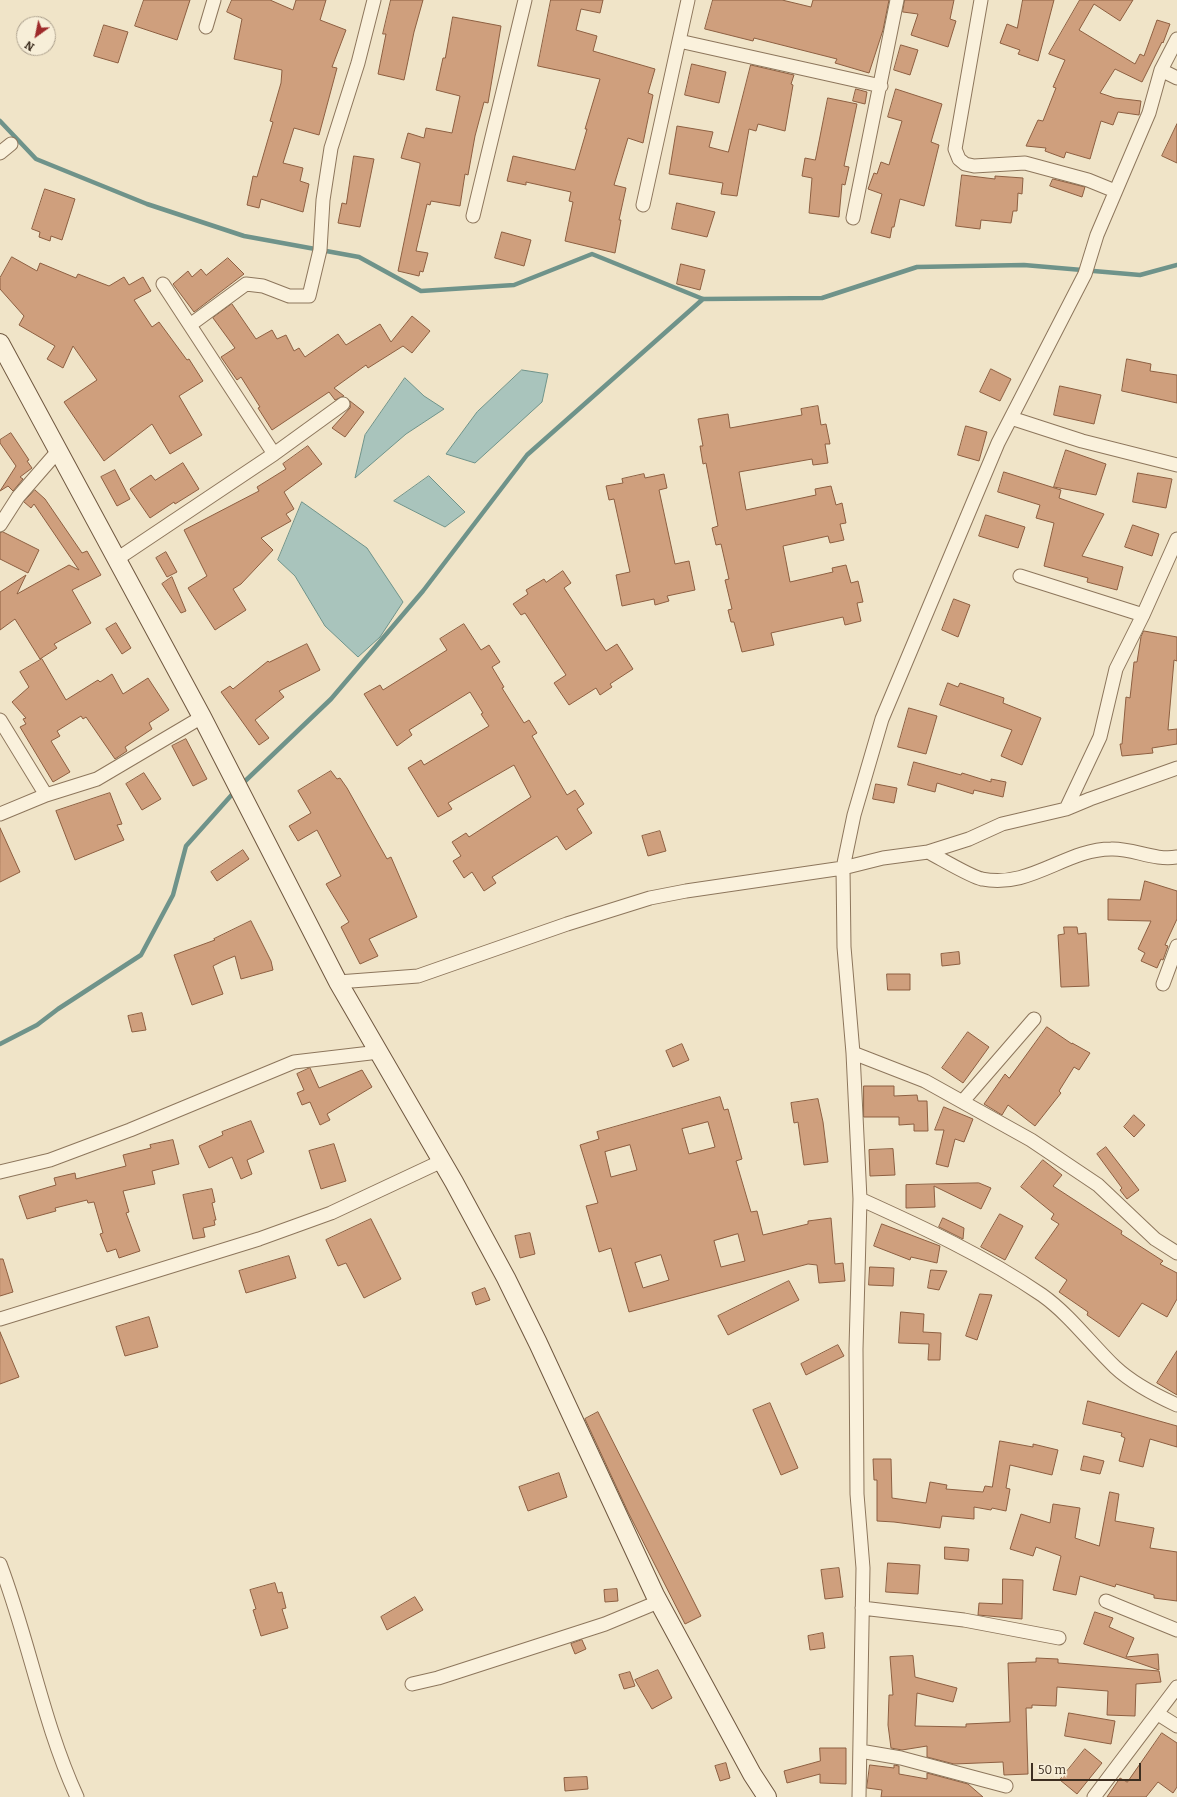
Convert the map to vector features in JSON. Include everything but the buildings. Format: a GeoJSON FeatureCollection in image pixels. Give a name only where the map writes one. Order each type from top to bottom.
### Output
{"type":"FeatureCollection","features":[{"type":"Feature","properties":{"kind":"main road"},"geometry":{"type":"LineString","coordinates":[[0,343],[202,717],[338,982],[442,1161],[506,1278],[538,1343],[658,1602],[752,1774],[767,1797]]}},
{"type":"Feature","properties":{"kind":"street"},"geometry":{"type":"LineString","coordinates":[[206,26],[214,0]]}},
{"type":"Feature","properties":{"kind":"street"},"geometry":{"type":"LineString","coordinates":[[190,325],[246,284],[263,286],[289,296],[309,296],[320,250],[323,200],[331,148],[358,63],[374,0]]}},
{"type":"Feature","properties":{"kind":"street"},"geometry":{"type":"LineString","coordinates":[[473,216],[525,0]]}},
{"type":"Feature","properties":{"kind":"street"},"geometry":{"type":"LineString","coordinates":[[643,205],[688,0]]}},
{"type":"Feature","properties":{"kind":"street"},"geometry":{"type":"LineString","coordinates":[[853,218],[881,86],[897,0]]}},
{"type":"Feature","properties":{"kind":"street"},"geometry":{"type":"LineString","coordinates":[[981,0],[955,149],[959,159],[965,164],[974,166],[1025,163],[1088,180],[1115,191]]}},
{"type":"Feature","properties":{"kind":"street"},"geometry":{"type":"LineString","coordinates":[[859,1797],[862,1568],[857,1494],[856,1349],[860,1199],[853,1053],[844,947],[843,868],[858,800],[882,719],[998,443],[1088,266],[1097,235],[1149,113],[1161,70],[1177,39]]}},
{"type":"Feature","properties":{"kind":"street"},"geometry":{"type":"LineString","coordinates":[[679,41],[881,86]]}},
{"type":"Feature","properties":{"kind":"street"},"geometry":{"type":"LineString","coordinates":[[1161,70],[1177,78]]}},
{"type":"Feature","properties":{"kind":"street"},"geometry":{"type":"LineString","coordinates":[[0,153],[11,144]]}},
{"type":"Feature","properties":{"kind":"street"},"geometry":{"type":"LineString","coordinates":[[163,284],[274,454]]}},
{"type":"Feature","properties":{"kind":"street"},"geometry":{"type":"LineString","coordinates":[[117,559],[274,454],[343,404]]}},
{"type":"Feature","properties":{"kind":"street"},"geometry":{"type":"LineString","coordinates":[[1011,418],[1082,441],[1177,465]]}},
{"type":"Feature","properties":{"kind":"street"},"geometry":{"type":"LineString","coordinates":[[0,525],[18,497],[58,451]]}},
{"type":"Feature","properties":{"kind":"street"},"geometry":{"type":"LineString","coordinates":[[1066,809],[1100,737],[1116,669],[1143,615],[1177,539]]}},
{"type":"Feature","properties":{"kind":"street"},"geometry":{"type":"LineString","coordinates":[[1020,576],[1143,615]]}},
{"type":"Feature","properties":{"kind":"street"},"geometry":{"type":"LineString","coordinates":[[0,814],[46,795],[97,779],[202,717]]}},
{"type":"Feature","properties":{"kind":"street"},"geometry":{"type":"LineString","coordinates":[[0,720],[46,795]]}},
{"type":"Feature","properties":{"kind":"street"},"geometry":{"type":"LineString","coordinates":[[338,982],[418,976],[567,924],[650,898],[686,891],[843,868],[883,858],[928,852],[969,839],[1002,824],[1066,809],[1177,768]]}},
{"type":"Feature","properties":{"kind":"street"},"geometry":{"type":"LineString","coordinates":[[928,852],[982,879],[1018,879],[1083,854],[1111,848],[1165,858],[1177,857]]}},
{"type":"Feature","properties":{"kind":"street"},"geometry":{"type":"LineString","coordinates":[[1162,984],[1177,946]]}},
{"type":"Feature","properties":{"kind":"street"},"geometry":{"type":"LineString","coordinates":[[963,1100],[1034,1019]]}},
{"type":"Feature","properties":{"kind":"street"},"geometry":{"type":"LineString","coordinates":[[0,1172],[50,1160],[130,1130],[294,1062],[379,1052]]}},
{"type":"Feature","properties":{"kind":"street"},"geometry":{"type":"LineString","coordinates":[[853,1053],[925,1081],[963,1100],[1031,1140],[1098,1184],[1155,1239],[1177,1253]]}},
{"type":"Feature","properties":{"kind":"street"},"geometry":{"type":"LineString","coordinates":[[0,1319],[259,1239],[331,1213],[442,1161]]}},
{"type":"Feature","properties":{"kind":"street"},"geometry":{"type":"LineString","coordinates":[[860,1199],[930,1231],[1002,1271],[1043,1296],[1117,1368],[1160,1397],[1177,1405]]}},
{"type":"Feature","properties":{"kind":"street"},"geometry":{"type":"LineString","coordinates":[[0,1564],[13,1599],[52,1732],[76,1797]]}},
{"type":"Feature","properties":{"kind":"street"},"geometry":{"type":"LineString","coordinates":[[1106,1601],[1177,1630]]}},
{"type":"Feature","properties":{"kind":"street"},"geometry":{"type":"LineString","coordinates":[[412,1684],[438,1678],[605,1624],[658,1602]]}},
{"type":"Feature","properties":{"kind":"street"},"geometry":{"type":"LineString","coordinates":[[862,1608],[964,1620],[1059,1638]]}},
{"type":"Feature","properties":{"kind":"street"},"geometry":{"type":"LineString","coordinates":[[1094,1797],[1177,1687]]}},
{"type":"Feature","properties":{"kind":"street"},"geometry":{"type":"LineString","coordinates":[[1158,1714],[1177,1726]]}},
{"type":"Feature","properties":{"kind":"street"},"geometry":{"type":"LineString","coordinates":[[860,1751],[901,1758],[1006,1786]]}},
{"type":"Feature","properties":{"kind":"water"},"geometry":{"type":"Polygon","coordinates":[[[522,370],[548,374],[542,402],[475,463],[446,454],[477,412],[522,370]]]}},
{"type":"Feature","properties":{"kind":"water"},"geometry":{"type":"Polygon","coordinates":[[[405,378],[424,396],[444,409],[406,434],[355,478],[365,435],[405,378]]]}},
{"type":"Feature","properties":{"kind":"water"},"geometry":{"type":"Polygon","coordinates":[[[429,476],[465,512],[445,527],[394,501],[429,476]]]}},
{"type":"Feature","properties":{"kind":"water"},"geometry":{"type":"Polygon","coordinates":[[[302,502],[367,548],[403,602],[380,637],[358,657],[325,626],[295,576],[278,560],[302,502]]]}},
{"type":"Feature","properties":{"kind":"waterway"},"geometry":{"type":"LineString","coordinates":[[0,121],[36,159],[147,204],[244,236],[359,257],[421,291],[514,285],[592,254],[703,299],[822,298],[917,267],[1024,265],[1140,275],[1177,265]]}},
{"type":"Feature","properties":{"kind":"waterway"},"geometry":{"type":"LineString","coordinates":[[241,785],[331,699],[423,591],[527,455],[703,299]]}},
{"type":"Feature","properties":{"kind":"waterway"},"geometry":{"type":"LineString","coordinates":[[0,1044],[37,1025],[58,1009],[141,955],[173,895],[186,846],[236,790]]}}]}
